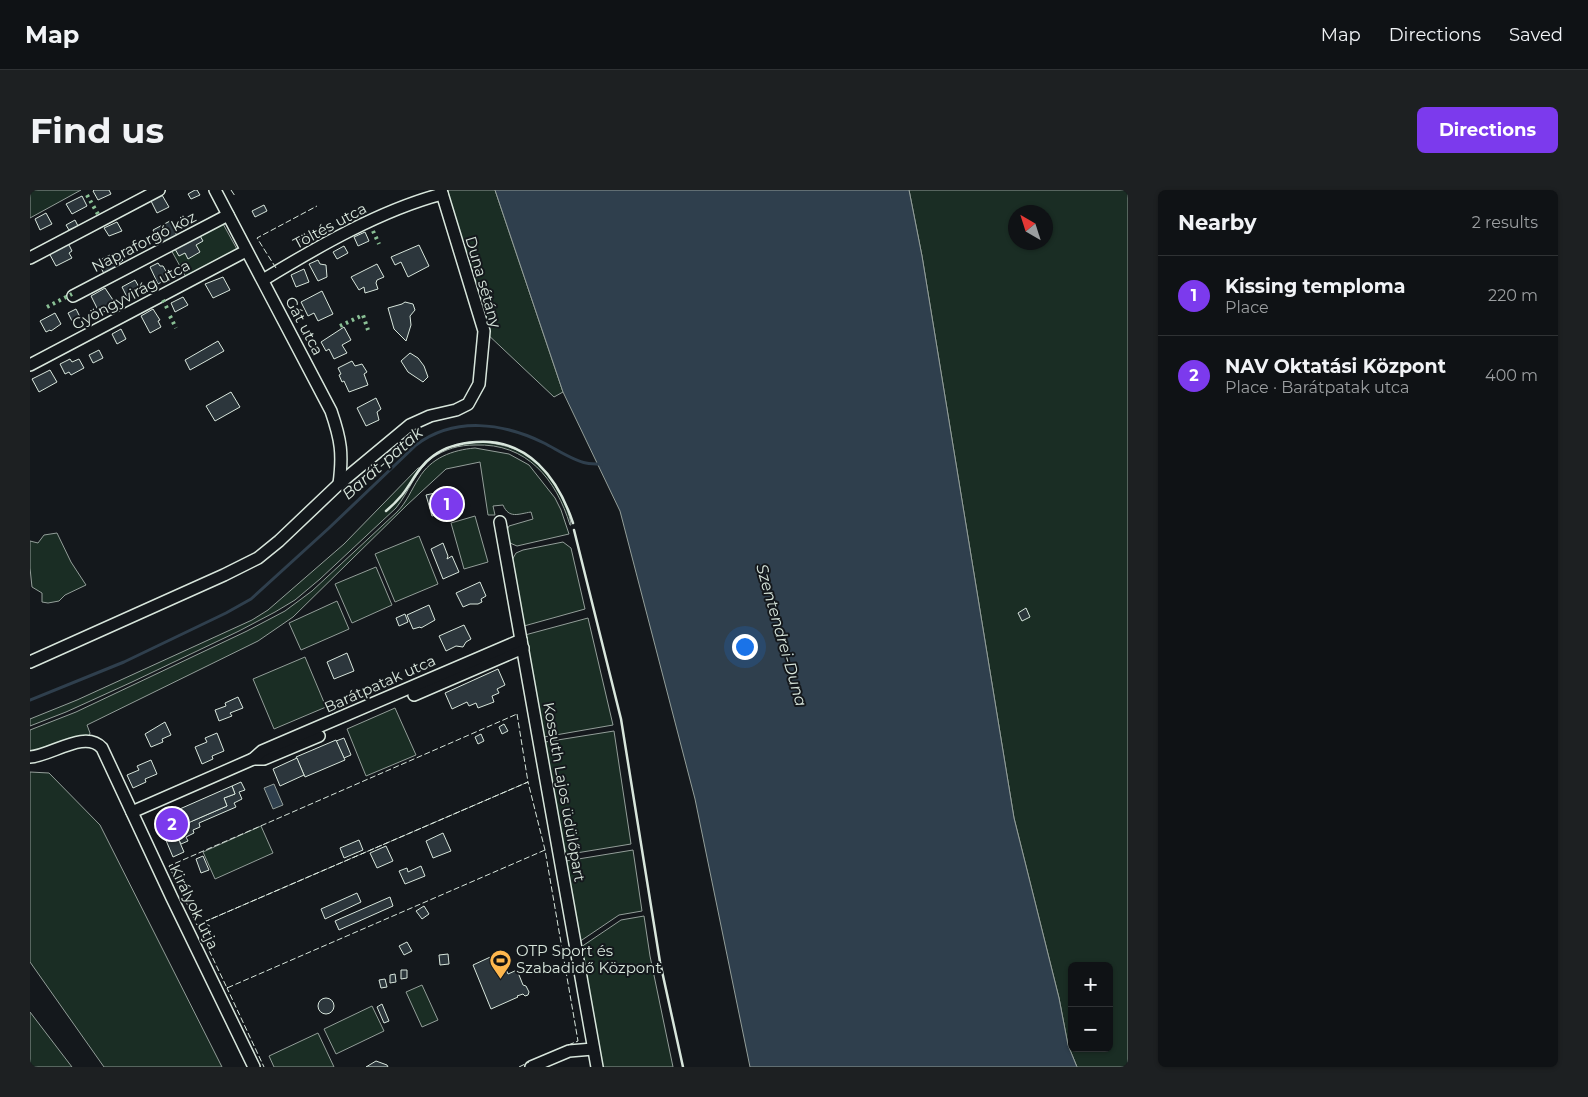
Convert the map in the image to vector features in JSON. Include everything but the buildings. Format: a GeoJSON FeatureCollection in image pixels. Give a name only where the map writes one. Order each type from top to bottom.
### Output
{"type":"FeatureCollection","features":[{"type":"Feature","properties":{"kind":"street"},"geometry":{"type":"LineString","coordinates":[[30,258],[159,190]]}},
{"type":"Feature","properties":{"kind":"street","name":"Gát utca"},"geometry":{"type":"LineString","coordinates":[[215,190],[331,411],[342,450],[339,484]]}},
{"type":"Feature","properties":{"kind":"street","name":"Töltés utca"},"geometry":{"type":"LineString","coordinates":[[263,280],[370,220],[441,192]]}},
{"type":"Feature","properties":{"kind":"street","name":"Duna sétány"},"geometry":{"type":"LineString","coordinates":[[339,484],[410,425],[430,416],[463,408],[473,398],[479,384],[484,331],[441,192]]}},
{"type":"Feature","properties":{"kind":"street","name":"Napraforgó köz"},"geometry":{"type":"LineString","coordinates":[[73,296],[228,215]]}},
{"type":"Feature","properties":{"kind":"street","name":"Gyöngyvirág utca"},"geometry":{"type":"LineString","coordinates":[[30,365],[246,251]]}},
{"type":"Feature","properties":{"kind":"street"},"geometry":{"type":"LineString","coordinates":[[30,662],[216,579],[258,558],[279,541],[339,484]]}},
{"type":"Feature","properties":{"kind":"street","name":"Kossuth Lajos üdülőpart"},"geometry":{"type":"LineString","coordinates":[[500,522],[597,1067]]}},
{"type":"Feature","properties":{"kind":"street","name":"Barátpatak utca"},"geometry":{"type":"LineString","coordinates":[[132,812],[253,759],[264,759],[522,644]]}},
{"type":"Feature","properties":{"kind":"street","name":"Királyok útja"},"geometry":{"type":"LineString","coordinates":[[30,757],[39,756],[87,740],[97,742],[102,748],[254,1067]]}},
{"type":"Feature","properties":{"kind":"street"},"geometry":{"type":"LineString","coordinates":[[531,1067],[569,1051],[593,1049]]}},
{"type":"Feature","properties":{"kind":"green space"},"geometry":{"type":"Polygon","coordinates":[[[30,190],[81,190],[30,218],[30,190]]]}},
{"type":"Feature","properties":{"kind":"green space"},"geometry":{"type":"Polygon","coordinates":[[[441,190],[495,190],[563,392],[554,397],[484,331],[441,190]]]}},
{"type":"Feature","properties":{"kind":"green space"},"geometry":{"type":"Polygon","coordinates":[[[909,190],[1128,190],[1128,1067],[1077,1067],[1071,1052],[1113,1052],[1113,962],[1068,962],[1068,1045],[1059,998],[1014,818],[922,256],[909,190]]]}},
{"type":"Feature","properties":{"kind":"green space"},"geometry":{"type":"Polygon","coordinates":[[[222,222],[238,251],[186,277],[170,248],[222,222]]]}},
{"type":"Feature","properties":{"kind":"green space"},"geometry":{"type":"Polygon","coordinates":[[[483,442],[518,450],[535,461],[549,477],[566,507],[571,525],[557,493],[548,479],[524,457],[510,450],[493,446],[463,446],[442,452],[425,465],[424,463],[444,449],[466,443],[483,442]]]}},
{"type":"Feature","properties":{"kind":"green space"},"geometry":{"type":"Polygon","coordinates":[[[475,448],[509,454],[529,465],[555,498],[569,534],[517,546],[510,543],[505,534],[509,526],[533,519],[531,512],[511,514],[503,505],[493,506],[495,515],[488,515],[480,462],[446,469],[293,617],[258,641],[87,725],[90,733],[89,737],[30,755],[30,730],[76,712],[285,611],[312,591],[397,512],[419,478],[430,465],[450,453],[475,448]]]}},
{"type":"Feature","properties":{"kind":"green space"},"geometry":{"type":"Polygon","coordinates":[[[424,466],[396,508],[295,600],[239,631],[132,682],[30,726],[30,719],[77,700],[252,620],[268,610],[344,544],[418,468],[424,466]]]}},
{"type":"Feature","properties":{"kind":"green space"},"geometry":{"type":"Polygon","coordinates":[[[475,516],[488,562],[464,569],[451,523],[475,516]]]}},
{"type":"Feature","properties":{"kind":"green space"},"geometry":{"type":"Polygon","coordinates":[[[57,533],[71,562],[86,585],[65,595],[59,601],[42,602],[42,593],[32,587],[30,541],[38,543],[44,535],[57,533]]]}},
{"type":"Feature","properties":{"kind":"green space"},"geometry":{"type":"Polygon","coordinates":[[[419,536],[438,584],[395,602],[375,554],[419,536]]]}},
{"type":"Feature","properties":{"kind":"green space"},"geometry":{"type":"Polygon","coordinates":[[[563,542],[571,548],[585,609],[524,626],[512,560],[516,553],[523,550],[563,542]]]}},
{"type":"Feature","properties":{"kind":"green space"},"geometry":{"type":"Polygon","coordinates":[[[376,567],[392,605],[352,623],[335,584],[376,567]]]}},
{"type":"Feature","properties":{"kind":"green space"},"geometry":{"type":"Polygon","coordinates":[[[337,601],[349,629],[301,650],[289,623],[337,601]]]}},
{"type":"Feature","properties":{"kind":"green space"},"geometry":{"type":"Polygon","coordinates":[[[588,618],[613,725],[544,737],[525,635],[588,618]]]}},
{"type":"Feature","properties":{"kind":"green space"},"geometry":{"type":"Polygon","coordinates":[[[305,657],[326,707],[274,729],[253,679],[305,657]]]}},
{"type":"Feature","properties":{"kind":"green space"},"geometry":{"type":"Polygon","coordinates":[[[395,708],[416,755],[366,776],[347,729],[395,708]]]}},
{"type":"Feature","properties":{"kind":"green space"},"geometry":{"type":"Polygon","coordinates":[[[614,731],[631,844],[564,855],[545,742],[614,731]]]}},
{"type":"Feature","properties":{"kind":"green space"},"geometry":{"type":"Polygon","coordinates":[[[30,772],[49,773],[100,825],[222,1067],[104,1067],[30,962],[30,772]]]}},
{"type":"Feature","properties":{"kind":"green space"},"geometry":{"type":"Polygon","coordinates":[[[261,826],[273,853],[215,879],[203,852],[261,826]]]}},
{"type":"Feature","properties":{"kind":"green space"},"geometry":{"type":"Polygon","coordinates":[[[633,850],[642,911],[619,915],[579,942],[566,861],[633,850]]]}},
{"type":"Feature","properties":{"kind":"green space"},"geometry":{"type":"Polygon","coordinates":[[[644,916],[650,956],[673,1067],[601,1067],[581,947],[621,920],[644,916]]]}},
{"type":"Feature","properties":{"kind":"green space"},"geometry":{"type":"Polygon","coordinates":[[[422,985],[438,1020],[422,1027],[406,992],[422,985]]]}},
{"type":"Feature","properties":{"kind":"green space"},"geometry":{"type":"Polygon","coordinates":[[[372,1006],[384,1031],[336,1054],[324,1029],[372,1006]]]}},
{"type":"Feature","properties":{"kind":"green space"},"geometry":{"type":"Polygon","coordinates":[[[30,1012],[72,1067],[30,1067],[30,1012]]]}},
{"type":"Feature","properties":{"kind":"green space"},"geometry":{"type":"Polygon","coordinates":[[[318,1033],[334,1067],[274,1067],[269,1056],[318,1033]]]}},
{"type":"Feature","properties":{"kind":"water","name":"Szentendrei-Duna"},"geometry":{"type":"Polygon","coordinates":[[[495,190],[909,190],[922,256],[1014,818],[1059,998],[1068,1052],[1071,1052],[1077,1067],[750,1067],[695,799],[620,511],[563,392],[495,190]]]}},
{"type":"Feature","properties":{"kind":"water"},"geometry":{"type":"Polygon","coordinates":[[[274,784],[283,805],[273,809],[264,788],[274,784]]]}},
{"type":"Feature","properties":{"kind":"waterway","name":"Barát-patak"},"geometry":{"type":"LineString","coordinates":[[30,700],[124,662],[251,599],[416,445],[431,436],[463,426],[496,427],[528,436],[581,462],[601,464]]}},
{"type":"Feature","properties":{"kind":"hedge"},"geometry":{"type":"LineString","coordinates":[[87,195],[99,216]]}},
{"type":"Feature","properties":{"kind":"hedge"},"geometry":{"type":"LineString","coordinates":[[373,231],[379,244]]}},
{"type":"Feature","properties":{"kind":"hedge"},"geometry":{"type":"LineString","coordinates":[[47,307],[72,294]]}},
{"type":"Feature","properties":{"kind":"hedge"},"geometry":{"type":"LineString","coordinates":[[163,300],[168,310]]}},
{"type":"Feature","properties":{"kind":"hedge"},"geometry":{"type":"LineString","coordinates":[[340,326],[363,315],[368,330]]}},
{"type":"Feature","properties":{"kind":"hedge"},"geometry":{"type":"LineString","coordinates":[[170,316],[176,328]]}},
{"type":"Feature","properties":{"kind":"fence"},"geometry":{"type":"LineString","coordinates":[[231,190],[235,196]]}},
{"type":"Feature","properties":{"kind":"fence"},"geometry":{"type":"LineString","coordinates":[[276,268],[257,238],[317,206]]}},
{"type":"Feature","properties":{"kind":"fence"},"geometry":{"type":"LineString","coordinates":[[517,714],[528,782],[197,925],[169,866],[517,714]]}},
{"type":"Feature","properties":{"kind":"fence"},"geometry":{"type":"LineString","coordinates":[[545,850],[227,988],[197,925],[528,782],[545,850],[578,1041],[566,1046]]}},
{"type":"Feature","properties":{"kind":"fence"},"geometry":{"type":"LineString","coordinates":[[228,987],[264,1067]]}},
{"type":"Feature","properties":{"kind":"fence"},"geometry":{"type":"LineString","coordinates":[[519,1067],[529,1062]]}},
{"type":"Feature","properties":{"kind":"wall"},"geometry":{"type":"LineString","coordinates":[[386,511],[402,495],[423,465],[438,453],[464,443],[494,442],[526,454],[538,464],[559,491],[573,523]]}},
{"type":"Feature","properties":{"kind":"wall"},"geometry":{"type":"LineString","coordinates":[[574,530],[621,719],[660,962],[683,1067]]}},
{"type":"Feature","properties":{"kind":"place","name":"Kissing temploma"},"geometry":{"type":"Point","coordinates":[447,504]}},
{"type":"Feature","properties":{"kind":"place","name":"NAV Oktatási Központ"},"geometry":{"type":"Point","coordinates":[172,824]}},
{"type":"Feature","properties":{"kind":"place","name":"OTP Sport és Szabadidő Központ"},"geometry":{"type":"Point","coordinates":[500,979]}}]}
